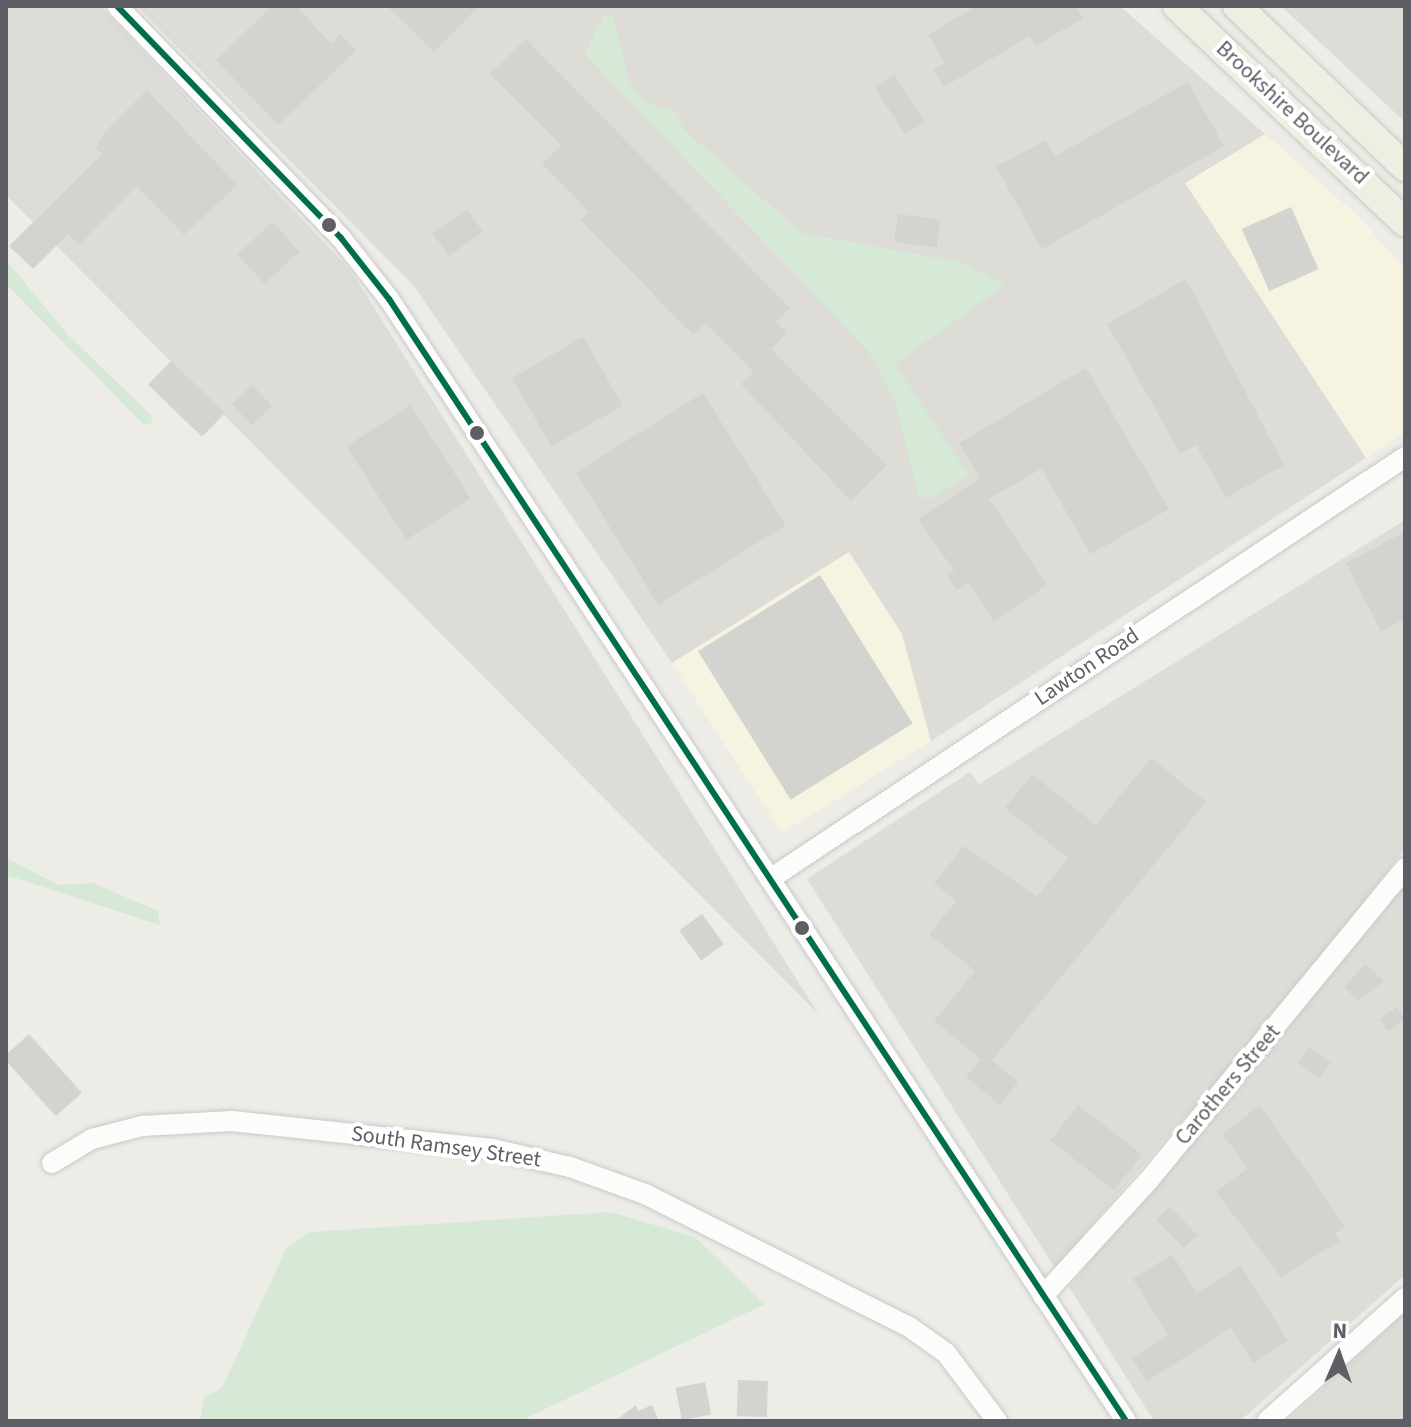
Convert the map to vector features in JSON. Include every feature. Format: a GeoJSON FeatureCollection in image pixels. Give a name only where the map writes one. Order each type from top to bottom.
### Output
{"type":"FeatureCollection","features":[{"type":"Feature","properties":{"kind":"highway","name":"Brookshire Boulevard"},"geometry":{"type":"LineString","coordinates":[[1177,6],[1405,222]]}},
{"type":"Feature","properties":{"kind":"highway","name":"Brookshire Boulevard"},"geometry":{"type":"LineString","coordinates":[[1237,6],[1405,167]]}},
{"type":"Feature","properties":{"kind":"street"},"geometry":{"type":"LineString","coordinates":[[117,6],[341,238],[389,299],[1126,1421]]}},
{"type":"Feature","properties":{"kind":"street","name":"Lawton Road"},"geometry":{"type":"LineString","coordinates":[[770,879],[1405,457]]}},
{"type":"Feature","properties":{"kind":"street","name":"Carothers Street"},"geometry":{"type":"LineString","coordinates":[[1043,1296],[1149,1180],[1405,868]]}},
{"type":"Feature","properties":{"kind":"street","name":"South Ramsey Street"},"geometry":{"type":"LineString","coordinates":[[58,1159],[142,1126],[232,1121],[493,1149],[570,1167],[681,1211],[908,1326],[946,1353],[997,1421]]}},
{"type":"Feature","properties":{"kind":"street"},"geometry":{"type":"LineString","coordinates":[[1267,1421],[1405,1298]]}},
{"type":"Feature","properties":{"kind":"shaded area"},"geometry":{"type":"Polygon","coordinates":[[[6,6],[100,6],[351,271],[819,1015],[6,195],[6,6]]]}},
{"type":"Feature","properties":{"kind":"shaded area"},"geometry":{"type":"Polygon","coordinates":[[[137,6],[1120,6],[1265,134],[1185,183],[1366,458],[931,741],[902,634],[849,552],[672,663],[414,286],[137,6]]]}},
{"type":"Feature","properties":{"kind":"shaded area"},"geometry":{"type":"Polygon","coordinates":[[[1281,6],[1405,6],[1405,122],[1281,6]]]}},
{"type":"Feature","properties":{"kind":"shaded area"},"geometry":{"type":"Polygon","coordinates":[[[1265,134],[1358,216],[1405,269],[1405,432],[1366,458],[1185,183],[1265,134]]]}},
{"type":"Feature","properties":{"kind":"shaded area"},"geometry":{"type":"Polygon","coordinates":[[[1405,520],[1405,848],[1307,976],[1055,1268],[807,879],[970,772],[979,784],[1405,520]]]}},
{"type":"Feature","properties":{"kind":"shaded area"},"geometry":{"type":"Polygon","coordinates":[[[849,552],[902,634],[931,741],[782,833],[672,663],[849,552]]]}},
{"type":"Feature","properties":{"kind":"shaded area"},"geometry":{"type":"Polygon","coordinates":[[[1405,880],[1405,1275],[1240,1421],[1154,1421],[1069,1287],[1405,880]]]}},
{"type":"Feature","properties":{"kind":"shaded area"},"geometry":{"type":"Polygon","coordinates":[[[1405,1312],[1405,1421],[1287,1421],[1405,1312]]]}},
{"type":"Feature","properties":{"kind":"green space"},"geometry":{"type":"Polygon","coordinates":[[[604,14],[613,17],[629,82],[644,102],[675,111],[686,132],[802,233],[965,263],[1005,285],[895,364],[969,475],[929,499],[918,495],[893,396],[867,350],[585,54],[604,14]]]}},
{"type":"Feature","properties":{"kind":"green space"},"geometry":{"type":"Polygon","coordinates":[[[6,260],[68,335],[151,415],[152,423],[143,424],[6,284],[6,260]]]}},
{"type":"Feature","properties":{"kind":"green space"},"geometry":{"type":"Polygon","coordinates":[[[6,858],[59,885],[93,883],[158,911],[160,925],[6,875],[6,858]]]}},
{"type":"Feature","properties":{"kind":"green space"},"geometry":{"type":"Polygon","coordinates":[[[610,1212],[695,1237],[765,1304],[520,1421],[200,1421],[204,1397],[222,1388],[286,1249],[310,1232],[610,1212]]]}},
{"type":"Feature","properties":{"kind":"building"},"geometry":{"type":"Polygon","coordinates":[[[272,6],[296,6],[331,43],[340,34],[356,51],[278,125],[216,60],[272,6]]]}},
{"type":"Feature","properties":{"kind":"building"},"geometry":{"type":"Polygon","coordinates":[[[387,6],[479,6],[434,52],[387,6]]]}},
{"type":"Feature","properties":{"kind":"building"},"geometry":{"type":"Polygon","coordinates":[[[976,6],[1076,6],[1083,18],[1036,46],[1030,36],[944,87],[933,70],[945,63],[928,35],[976,6]]]}},
{"type":"Feature","properties":{"kind":"building"},"geometry":{"type":"Polygon","coordinates":[[[526,39],[790,308],[776,322],[787,333],[771,349],[887,465],[851,501],[741,384],[754,371],[705,323],[693,335],[581,220],[589,212],[542,164],[561,145],[490,74],[526,39]]]}},
{"type":"Feature","properties":{"kind":"building"},"geometry":{"type":"Polygon","coordinates":[[[894,75],[924,122],[905,134],[875,88],[894,75]]]}},
{"type":"Feature","properties":{"kind":"building"},"geometry":{"type":"Polygon","coordinates":[[[1188,82],[1224,146],[1042,249],[996,167],[1046,140],[1055,156],[1188,82]]]}},
{"type":"Feature","properties":{"kind":"building"},"geometry":{"type":"Polygon","coordinates":[[[147,90],[237,185],[184,235],[137,186],[79,245],[68,234],[33,269],[9,246],[102,154],[96,148],[104,133],[147,90]]]}},
{"type":"Feature","properties":{"kind":"building"},"geometry":{"type":"Polygon","coordinates":[[[1291,207],[1319,269],[1269,291],[1242,229],[1291,207]]]}},
{"type":"Feature","properties":{"kind":"building"},"geometry":{"type":"Polygon","coordinates":[[[467,209],[483,232],[449,256],[433,233],[467,209]]]}},
{"type":"Feature","properties":{"kind":"building"},"geometry":{"type":"Polygon","coordinates":[[[898,214],[941,220],[937,248],[894,242],[898,214]]]}},
{"type":"Feature","properties":{"kind":"building"},"geometry":{"type":"Polygon","coordinates":[[[273,222],[300,252],[264,284],[237,254],[273,222]]]}},
{"type":"Feature","properties":{"kind":"building"},"geometry":{"type":"Polygon","coordinates":[[[1186,279],[1284,465],[1226,498],[1196,445],[1181,454],[1107,324],[1186,279]]]}},
{"type":"Feature","properties":{"kind":"building"},"geometry":{"type":"Polygon","coordinates":[[[583,337],[622,405],[551,446],[512,378],[583,337]]]}},
{"type":"Feature","properties":{"kind":"building"},"geometry":{"type":"Polygon","coordinates":[[[171,361],[225,413],[202,437],[148,385],[171,361]]]}},
{"type":"Feature","properties":{"kind":"building"},"geometry":{"type":"Polygon","coordinates":[[[1086,368],[1169,509],[1091,554],[1041,469],[989,499],[1047,585],[994,621],[968,583],[957,590],[947,576],[954,571],[918,519],[980,478],[959,443],[1086,368]]]}},
{"type":"Feature","properties":{"kind":"building"},"geometry":{"type":"Polygon","coordinates":[[[252,385],[272,406],[252,425],[232,404],[252,385]]]}},
{"type":"Feature","properties":{"kind":"building"},"geometry":{"type":"Polygon","coordinates":[[[703,393],[786,525],[658,605],[576,472],[703,393]]]}},
{"type":"Feature","properties":{"kind":"building"},"geometry":{"type":"Polygon","coordinates":[[[410,405],[470,498],[407,539],[346,446],[410,405]]]}},
{"type":"Feature","properties":{"kind":"building"},"geometry":{"type":"Polygon","coordinates":[[[1405,532],[1405,619],[1381,631],[1346,563],[1405,532]]]}},
{"type":"Feature","properties":{"kind":"building"},"geometry":{"type":"Polygon","coordinates":[[[820,575],[913,723],[791,800],[698,651],[820,575]]]}},
{"type":"Feature","properties":{"kind":"building"},"geometry":{"type":"Polygon","coordinates":[[[1151,758],[1206,802],[992,1060],[1018,1082],[1000,1105],[966,1077],[981,1059],[934,1021],[975,971],[929,934],[956,901],[934,883],[964,846],[1037,897],[1068,858],[1005,808],[1032,774],[1096,825],[1151,758]]]}},
{"type":"Feature","properties":{"kind":"building"},"geometry":{"type":"Polygon","coordinates":[[[702,914],[724,944],[701,960],[679,930],[702,914]]]}},
{"type":"Feature","properties":{"kind":"building"},"geometry":{"type":"Polygon","coordinates":[[[1365,964],[1384,981],[1358,1001],[1344,987],[1365,964]]]}},
{"type":"Feature","properties":{"kind":"building"},"geometry":{"type":"Polygon","coordinates":[[[1396,1007],[1405,1019],[1388,1032],[1379,1020],[1396,1007]]]}},
{"type":"Feature","properties":{"kind":"building"},"geometry":{"type":"Polygon","coordinates":[[[29,1034],[82,1093],[56,1116],[6,1061],[6,1055],[29,1034]]]}},
{"type":"Feature","properties":{"kind":"building"},"geometry":{"type":"Polygon","coordinates":[[[1309,1047],[1331,1063],[1320,1078],[1298,1062],[1309,1047]]]}},
{"type":"Feature","properties":{"kind":"building"},"geometry":{"type":"Polygon","coordinates":[[[1078,1105],[1142,1155],[1114,1190],[1050,1140],[1078,1105]]]}},
{"type":"Feature","properties":{"kind":"building"},"geometry":{"type":"Polygon","coordinates":[[[1260,1105],[1345,1226],[1334,1234],[1340,1241],[1281,1277],[1216,1192],[1248,1168],[1222,1134],[1260,1105]]]}},
{"type":"Feature","properties":{"kind":"building"},"geometry":{"type":"Polygon","coordinates":[[[1170,1206],[1197,1235],[1183,1248],[1156,1219],[1170,1206]]]}},
{"type":"Feature","properties":{"kind":"building"},"geometry":{"type":"Polygon","coordinates":[[[1172,1254],[1197,1293],[1241,1266],[1288,1341],[1253,1363],[1231,1328],[1147,1381],[1132,1358],[1168,1335],[1133,1279],[1172,1254]]]}},
{"type":"Feature","properties":{"kind":"building"},"geometry":{"type":"Polygon","coordinates":[[[738,1380],[768,1381],[767,1417],[737,1416],[738,1380]]]}},
{"type":"Feature","properties":{"kind":"building"},"geometry":{"type":"Polygon","coordinates":[[[705,1382],[711,1414],[682,1420],[676,1388],[705,1382]]]}},
{"type":"Feature","properties":{"kind":"building"},"geometry":{"type":"Polygon","coordinates":[[[636,1405],[638,1411],[652,1405],[659,1421],[615,1421],[636,1405]]]}},
{"type":"Feature","properties":{"kind":"transit line"},"geometry":{"type":"LineString","coordinates":[[117,6],[341,238],[389,299],[1126,1421]]}}]}
